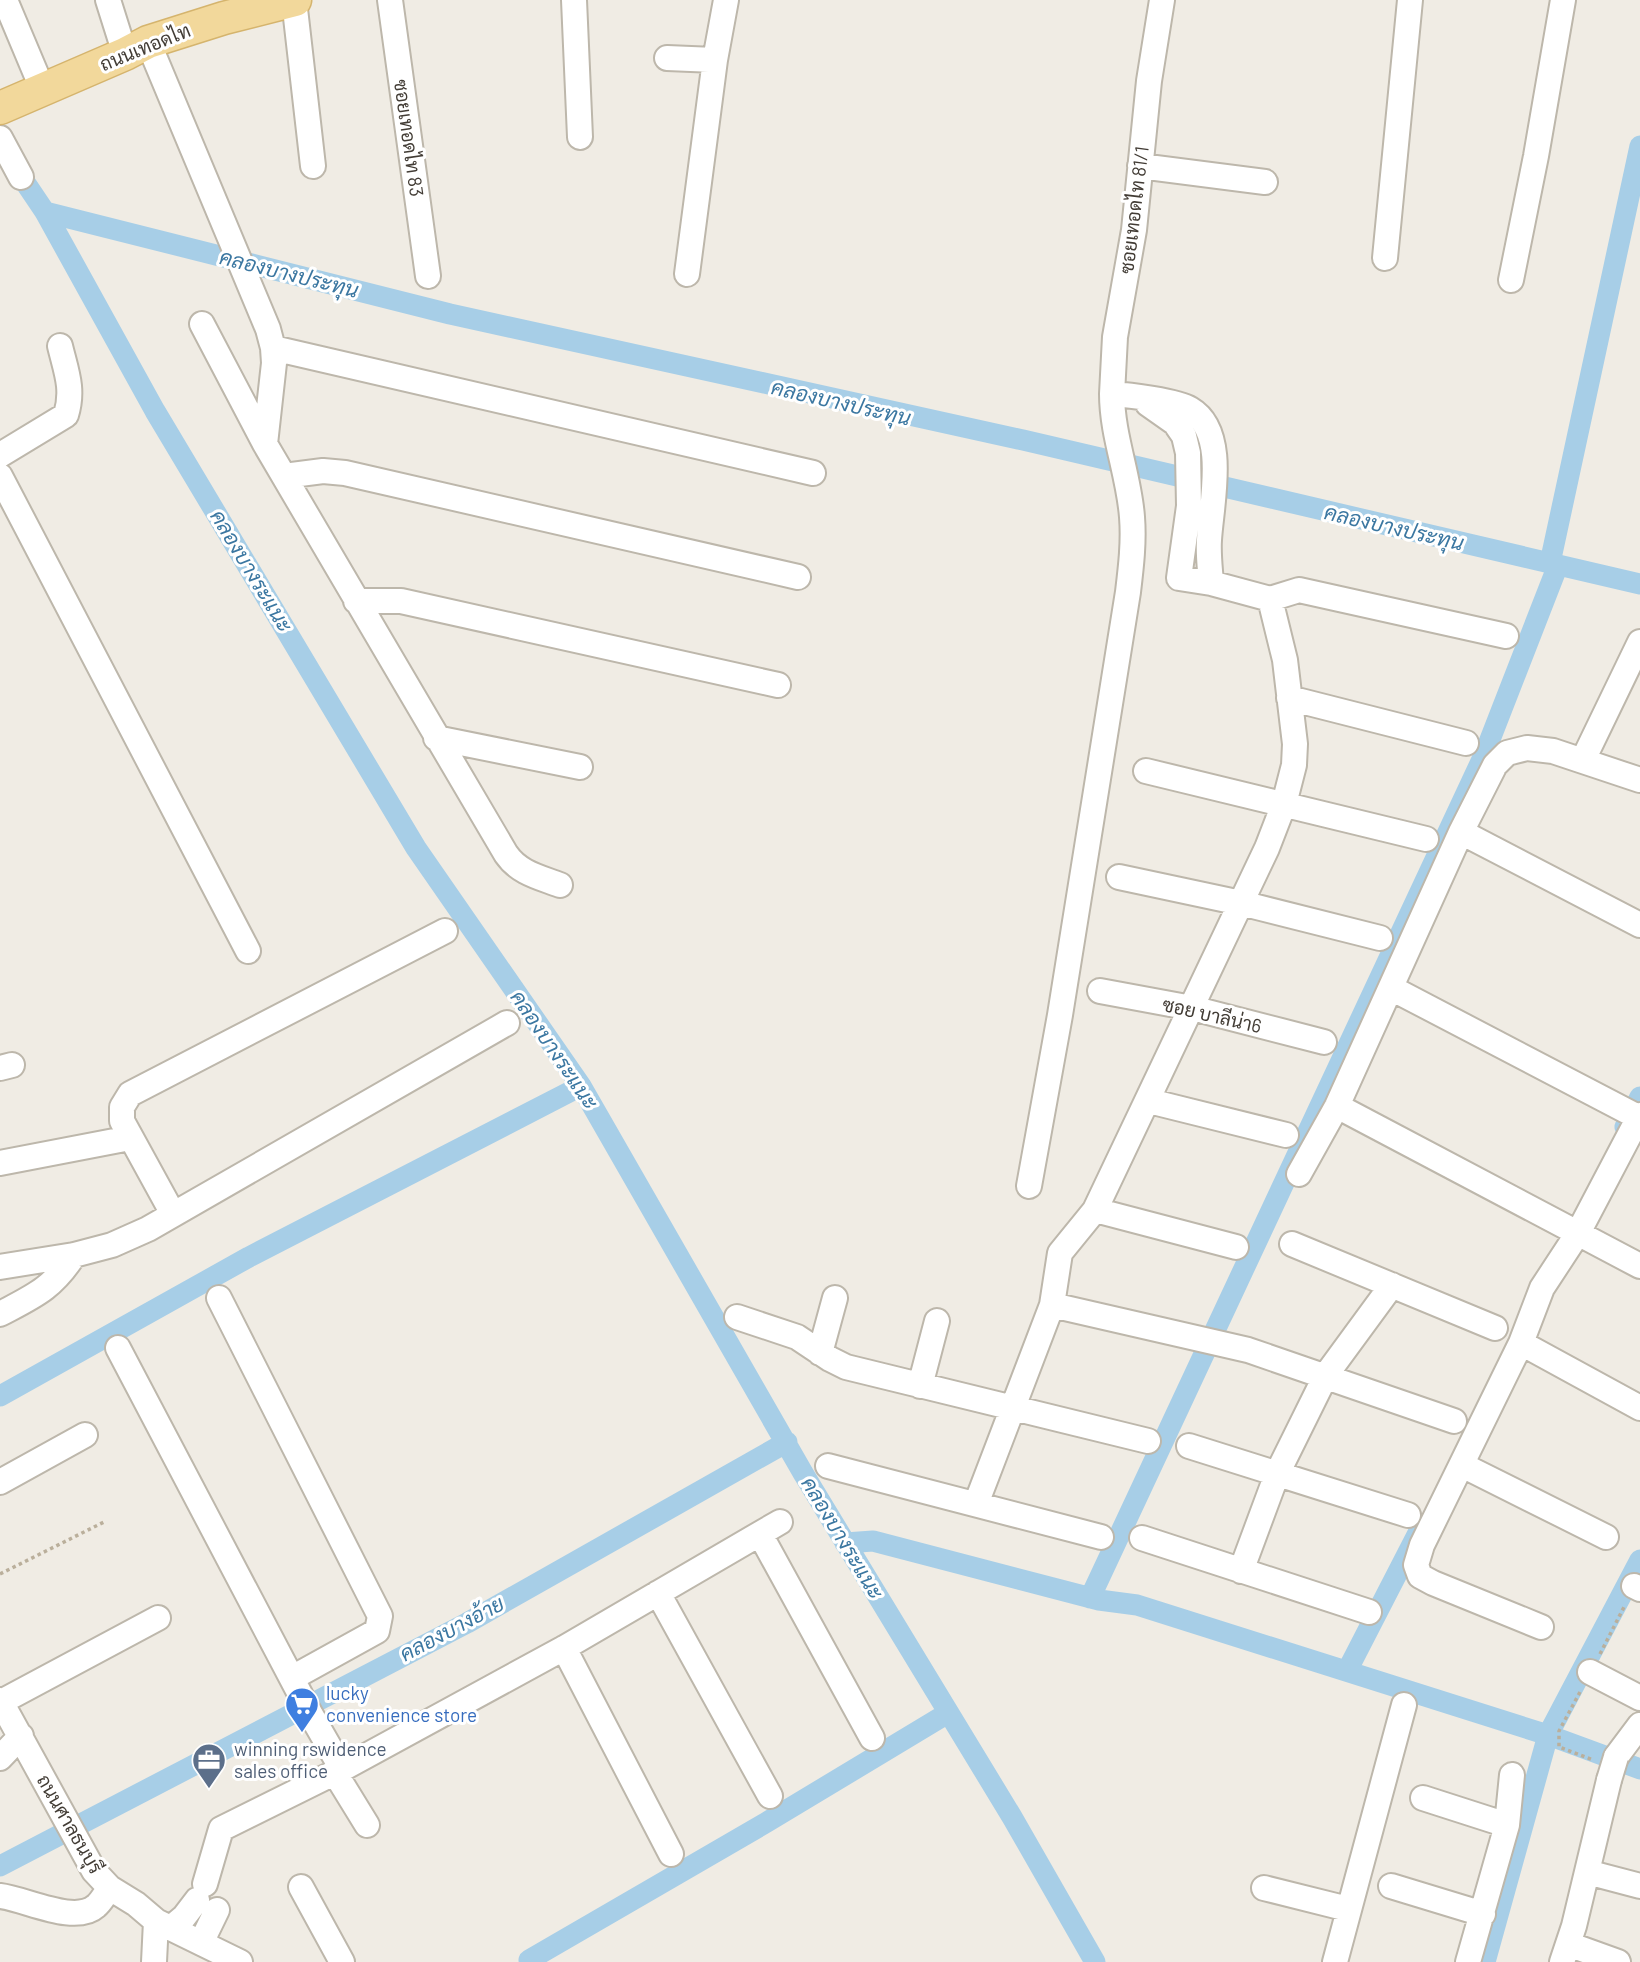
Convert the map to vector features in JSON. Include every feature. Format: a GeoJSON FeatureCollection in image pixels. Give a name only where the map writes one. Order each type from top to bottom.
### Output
{"type":"FeatureCollection","features":[{"type":"Feature","properties":{"kind":"main road","name":"ถนนเทอดไท"},"geometry":{"type":"LineString","coordinates":[[23,97],[220,9],[294,0]]}},
{"type":"Feature","properties":{"kind":"street"},"geometry":{"type":"LineString","coordinates":[[0,122],[23,97],[5,0]]}},
{"type":"Feature","properties":{"kind":"street"},"geometry":{"type":"LineString","coordinates":[[108,0],[136,48],[215,202],[258,302],[273,348],[265,444]]}},
{"type":"Feature","properties":{"kind":"street"},"geometry":{"type":"LineString","coordinates":[[294,0],[313,166]]}},
{"type":"Feature","properties":{"kind":"street","name":"ซอยเทอดไท 83"},"geometry":{"type":"LineString","coordinates":[[390,0],[428,276]]}},
{"type":"Feature","properties":{"kind":"street"},"geometry":{"type":"LineString","coordinates":[[574,0],[580,137]]}},
{"type":"Feature","properties":{"kind":"street"},"geometry":{"type":"LineString","coordinates":[[687,274],[715,60],[726,0]]}},
{"type":"Feature","properties":{"kind":"street","name":"ซอยเทอดไท 81/1"},"geometry":{"type":"LineString","coordinates":[[1029,1186],[1060,1015],[1128,592],[1132,515],[1112,416],[1115,337],[1134,230],[1149,80],[1161,0]]}},
{"type":"Feature","properties":{"kind":"street"},"geometry":{"type":"LineString","coordinates":[[1385,258],[1410,0]]}},
{"type":"Feature","properties":{"kind":"street"},"geometry":{"type":"LineString","coordinates":[[1511,279],[1563,0]]}},
{"type":"Feature","properties":{"kind":"street"},"geometry":{"type":"LineString","coordinates":[[667,58],[715,60]]}},
{"type":"Feature","properties":{"kind":"street"},"geometry":{"type":"LineString","coordinates":[[0,138],[21,177]]}},
{"type":"Feature","properties":{"kind":"street"},"geometry":{"type":"LineString","coordinates":[[1140,166],[1265,182]]}},
{"type":"Feature","properties":{"kind":"street"},"geometry":{"type":"LineString","coordinates":[[202,324],[265,444],[513,865],[560,885]]}},
{"type":"Feature","properties":{"kind":"street"},"geometry":{"type":"LineString","coordinates":[[0,455],[66,415],[71,399],[70,383],[60,346]]}},
{"type":"Feature","properties":{"kind":"street"},"geometry":{"type":"LineString","coordinates":[[273,348],[813,474]]}},
{"type":"Feature","properties":{"kind":"street"},"geometry":{"type":"LineString","coordinates":[[1112,394],[1137,396],[1190,409],[1207,426],[1214,456],[1213,512],[1209,540],[1211,583]]}},
{"type":"Feature","properties":{"kind":"street"},"geometry":{"type":"LineString","coordinates":[[1137,396],[1175,423],[1184,436],[1188,453],[1189,506],[1179,578],[1211,583],[1270,599],[1299,590],[1506,636]]}},
{"type":"Feature","properties":{"kind":"street"},"geometry":{"type":"LineString","coordinates":[[284,476],[323,471],[345,474],[798,578]]}},
{"type":"Feature","properties":{"kind":"street"},"geometry":{"type":"LineString","coordinates":[[0,476],[248,951]]}},
{"type":"Feature","properties":{"kind":"street"},"geometry":{"type":"LineString","coordinates":[[1184,536],[1209,540]]}},
{"type":"Feature","properties":{"kind":"street"},"geometry":{"type":"LineString","coordinates":[[976,1504],[1052,1305],[1060,1253],[1095,1210],[1267,848],[1284,804],[1294,765],[1295,744],[1284,660],[1270,599]]}},
{"type":"Feature","properties":{"kind":"street"},"geometry":{"type":"LineString","coordinates":[[356,601],[414,603],[778,685]]}},
{"type":"Feature","properties":{"kind":"street"},"geometry":{"type":"LineString","coordinates":[[1583,760],[1640,642]]}},
{"type":"Feature","properties":{"kind":"street"},"geometry":{"type":"LineString","coordinates":[[1290,698],[1466,743]]}},
{"type":"Feature","properties":{"kind":"street"},"geometry":{"type":"LineString","coordinates":[[436,738],[580,767]]}},
{"type":"Feature","properties":{"kind":"street"},"geometry":{"type":"LineString","coordinates":[[1299,1174],[1337,1106],[1461,832],[1495,765],[1507,753],[1527,748],[1553,751],[1640,780]]}},
{"type":"Feature","properties":{"kind":"street"},"geometry":{"type":"LineString","coordinates":[[1146,771],[1426,839]]}},
{"type":"Feature","properties":{"kind":"street"},"geometry":{"type":"LineString","coordinates":[[1461,832],[1640,925]]}},
{"type":"Feature","properties":{"kind":"street"},"geometry":{"type":"LineString","coordinates":[[1119,877],[1241,903],[1380,938]]}},
{"type":"Feature","properties":{"kind":"street"},"geometry":{"type":"LineString","coordinates":[[173,1214],[122,1121],[122,1107],[130,1094],[445,931]]}},
{"type":"Feature","properties":{"kind":"street"},"geometry":{"type":"LineString","coordinates":[[1391,988],[1640,1117],[1578,1233],[1542,1288],[1521,1343],[1422,1545],[1416,1565],[1420,1576],[1541,1627]]}},
{"type":"Feature","properties":{"kind":"street","name":"ซอย บาลีน่า6"},"geometry":{"type":"LineString","coordinates":[[1100,991],[1192,1008],[1324,1042]]}},
{"type":"Feature","properties":{"kind":"street"},"geometry":{"type":"LineString","coordinates":[[0,1267],[74,1255],[112,1245],[173,1214],[507,1023]]}},
{"type":"Feature","properties":{"kind":"street"},"geometry":{"type":"LineString","coordinates":[[1149,1101],[1286,1135]]}},
{"type":"Feature","properties":{"kind":"street"},"geometry":{"type":"LineString","coordinates":[[1337,1106],[1640,1266]]}},
{"type":"Feature","properties":{"kind":"street"},"geometry":{"type":"LineString","coordinates":[[0,1163],[130,1138]]}},
{"type":"Feature","properties":{"kind":"street"},"geometry":{"type":"LineString","coordinates":[[1095,1210],[1236,1247]]}},
{"type":"Feature","properties":{"kind":"street"},"geometry":{"type":"LineString","coordinates":[[1292,1244],[1495,1328]]}},
{"type":"Feature","properties":{"kind":"street"},"geometry":{"type":"LineString","coordinates":[[0,1314],[48,1288],[61,1275],[74,1255]]}},
{"type":"Feature","properties":{"kind":"street"},"geometry":{"type":"LineString","coordinates":[[1241,1571],[1278,1472],[1326,1375],[1392,1284]]}},
{"type":"Feature","properties":{"kind":"street"},"geometry":{"type":"LineString","coordinates":[[219,1298],[380,1616],[377,1631],[302,1697]]}},
{"type":"Feature","properties":{"kind":"street"},"geometry":{"type":"LineString","coordinates":[[820,1353],[835,1298]]}},
{"type":"Feature","properties":{"kind":"street"},"geometry":{"type":"LineString","coordinates":[[1052,1305],[1248,1350],[1454,1421]]}},
{"type":"Feature","properties":{"kind":"street"},"geometry":{"type":"LineString","coordinates":[[737,1317],[797,1336],[846,1367],[1148,1441]]}},
{"type":"Feature","properties":{"kind":"street"},"geometry":{"type":"LineString","coordinates":[[920,1386],[937,1321]]}},
{"type":"Feature","properties":{"kind":"street"},"geometry":{"type":"LineString","coordinates":[[1521,1343],[1640,1408]]}},
{"type":"Feature","properties":{"kind":"street"},"geometry":{"type":"LineString","coordinates":[[118,1348],[367,1825]]}},
{"type":"Feature","properties":{"kind":"street"},"geometry":{"type":"LineString","coordinates":[[0,1482],[85,1435]]}},
{"type":"Feature","properties":{"kind":"street"},"geometry":{"type":"LineString","coordinates":[[1189,1446],[1278,1472],[1408,1516]]}},
{"type":"Feature","properties":{"kind":"street"},"geometry":{"type":"LineString","coordinates":[[1462,1465],[1606,1537]]}},
{"type":"Feature","properties":{"kind":"street"},"geometry":{"type":"LineString","coordinates":[[828,1466],[1101,1538]]}},
{"type":"Feature","properties":{"kind":"street"},"geometry":{"type":"LineString","coordinates":[[154,1962],[163,1924],[184,1917],[210,1897],[220,1879],[212,1857],[220,1829],[339,1771],[564,1647],[770,1528],[872,1738]]}},
{"type":"Feature","properties":{"kind":"street"},"geometry":{"type":"LineString","coordinates":[[1142,1538],[1369,1612]]}},
{"type":"Feature","properties":{"kind":"street"},"geometry":{"type":"LineString","coordinates":[[658,1593],[770,1796]]}},
{"type":"Feature","properties":{"kind":"street"},"geometry":{"type":"LineString","coordinates":[[1,1701],[158,1618]]}},
{"type":"Feature","properties":{"kind":"street"},"geometry":{"type":"LineString","coordinates":[[564,1647],[670,1854]]}},
{"type":"Feature","properties":{"kind":"street"},"geometry":{"type":"LineString","coordinates":[[1590,1672],[1640,1698]]}},
{"type":"Feature","properties":{"kind":"street","name":"ถนนศาลธนบุรี"},"geometry":{"type":"LineString","coordinates":[[1,1701],[94,1871],[110,1888],[163,1924],[220,1955]]}},
{"type":"Feature","properties":{"kind":"street"},"geometry":{"type":"LineString","coordinates":[[1335,1962],[1404,1705]]}},
{"type":"Feature","properties":{"kind":"street"},"geometry":{"type":"LineString","coordinates":[[1618,1962],[1565,1953],[1613,1768],[1640,1725]]}},
{"type":"Feature","properties":{"kind":"street"},"geometry":{"type":"LineString","coordinates":[[0,1758],[21,1736]]}},
{"type":"Feature","properties":{"kind":"street"},"geometry":{"type":"LineString","coordinates":[[1468,1962],[1507,1825],[1512,1775]]}},
{"type":"Feature","properties":{"kind":"street"},"geometry":{"type":"LineString","coordinates":[[1423,1798],[1507,1825]]}},
{"type":"Feature","properties":{"kind":"street"},"geometry":{"type":"LineString","coordinates":[[1587,1872],[1640,1886]]}},
{"type":"Feature","properties":{"kind":"street"},"geometry":{"type":"LineString","coordinates":[[1391,1886],[1483,1914]]}},
{"type":"Feature","properties":{"kind":"street"},"geometry":{"type":"LineString","coordinates":[[301,1887],[342,1962]]}},
{"type":"Feature","properties":{"kind":"street"},"geometry":{"type":"LineString","coordinates":[[0,1896],[74,1915],[87,1912],[96,1906],[110,1888]]}},
{"type":"Feature","properties":{"kind":"street"},"geometry":{"type":"LineString","coordinates":[[1264,1888],[1348,1909]]}},
{"type":"Feature","properties":{"kind":"street"},"geometry":{"type":"LineString","coordinates":[[210,1897],[220,1955]]}},
{"type":"Feature","properties":{"kind":"path"},"geometry":{"type":"LineString","coordinates":[[0,1574],[106,1521]]}},
{"type":"Feature","properties":{"kind":"waterway"},"geometry":{"type":"LineString","coordinates":[[1550,563],[1640,146]]}},
{"type":"Feature","properties":{"kind":"waterway","name":"คลองบางระแนะ"},"geometry":{"type":"LineString","coordinates":[[12,163],[45,212],[155,411],[416,848],[581,1086],[803,1473],[1012,1817],[1095,1962]]}},
{"type":"Feature","properties":{"kind":"waterway","name":"คลองบางประทุน"},"geometry":{"type":"LineString","coordinates":[[45,212],[450,314],[1023,440],[1640,584]]}},
{"type":"Feature","properties":{"kind":"waterway"},"geometry":{"type":"LineString","coordinates":[[1090,1598],[1484,755],[1558,565]]}},
{"type":"Feature","properties":{"kind":"waterway"},"geometry":{"type":"LineString","coordinates":[[0,1396],[249,1257],[581,1086]]}},
{"type":"Feature","properties":{"kind":"waterway"},"geometry":{"type":"LineString","coordinates":[[1625,1127],[1640,1097]]}},
{"type":"Feature","properties":{"kind":"waterway","name":"คลองบางอ้าย"},"geometry":{"type":"LineString","coordinates":[[0,1866],[467,1623],[787,1442]]}},
{"type":"Feature","properties":{"kind":"waterway"},"geometry":{"type":"LineString","coordinates":[[1347,1671],[1418,1533]]}},
{"type":"Feature","properties":{"kind":"waterway"},"geometry":{"type":"LineString","coordinates":[[845,1543],[873,1541],[1099,1600],[1137,1605],[1548,1735],[1640,1769]]}},
{"type":"Feature","properties":{"kind":"waterway"},"geometry":{"type":"LineString","coordinates":[[1485,1962],[1548,1735],[1640,1560]]}},
{"type":"Feature","properties":{"kind":"waterway"},"geometry":{"type":"LineString","coordinates":[[529,1960],[948,1713]]}},
{"type":"Feature","properties":{"kind":"place","name":"lucky convenience store"},"geometry":{"type":"Point","coordinates":[302,1734]}},
{"type":"Feature","properties":{"kind":"place","name":"winning rswidence sales office"},"geometry":{"type":"Point","coordinates":[209,1790]}}]}
